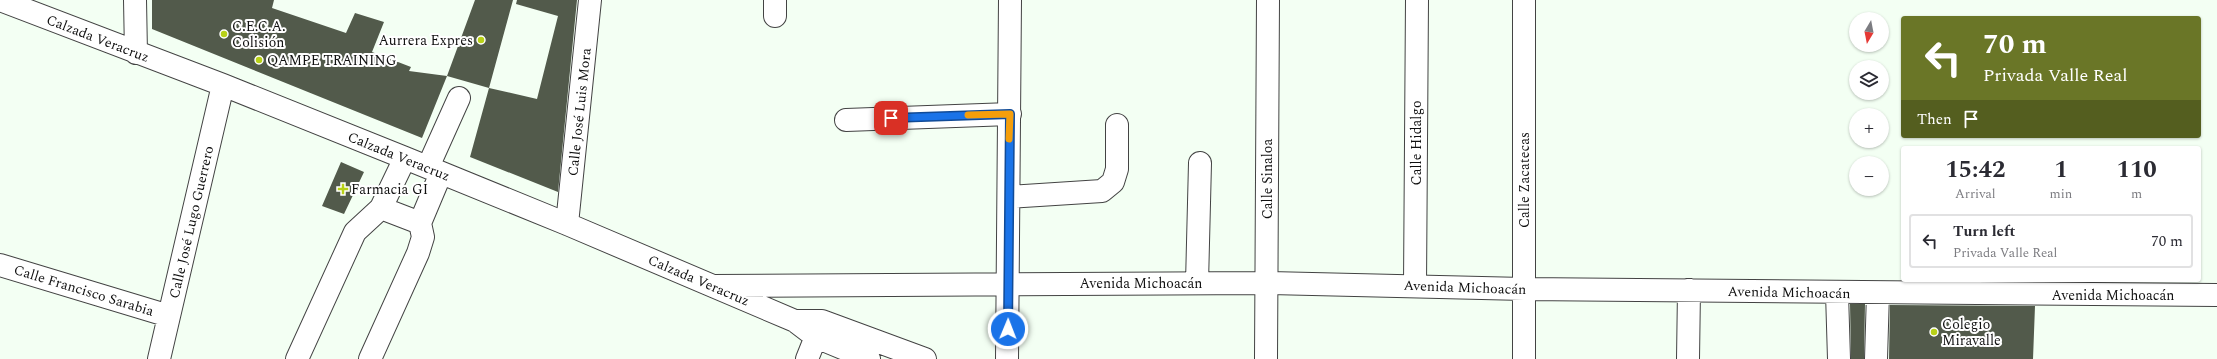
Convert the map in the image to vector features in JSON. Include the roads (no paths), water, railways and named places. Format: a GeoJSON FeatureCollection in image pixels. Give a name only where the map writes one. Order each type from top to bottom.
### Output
{"type":"FeatureCollection","features":[{"type":"Feature","properties":{"kind":"street","name":"Calzada Veracruz"},"geometry":{"type":"LineString","coordinates":[[0,0],[223,85],[567,224],[795,321],[819,329],[844,346],[869,359]]}},
{"type":"Feature","properties":{"kind":"street"},"geometry":{"type":"LineString","coordinates":[[135,0],[136,52]]}},
{"type":"Feature","properties":{"kind":"street","name":"Calle José Luis Mora"},"geometry":{"type":"LineString","coordinates":[[567,224],[590,0]]}},
{"type":"Feature","properties":{"kind":"street"},"geometry":{"type":"LineString","coordinates":[[1007,359],[1009,283],[1010,0]]}},
{"type":"Feature","properties":{"kind":"street","name":"Calle Sinaloa"},"geometry":{"type":"LineString","coordinates":[[1266,359],[1268,0]]}},
{"type":"Feature","properties":{"kind":"street","name":"Calle Hidalgo"},"geometry":{"type":"LineString","coordinates":[[1415,285],[1417,0]]}},
{"type":"Feature","properties":{"kind":"street","name":"Calle Zacatecas"},"geometry":{"type":"LineString","coordinates":[[1524,0],[1524,359]]}},
{"type":"Feature","properties":{"kind":"street","name":"Calle José Lugo Guerrero"},"geometry":{"type":"LineString","coordinates":[[159,359],[223,85]]}},
{"type":"Feature","properties":{"kind":"street"},"geometry":{"type":"LineString","coordinates":[[370,359],[418,253],[423,237],[420,223],[435,170],[459,98]]}},
{"type":"Feature","properties":{"kind":"street"},"geometry":{"type":"LineString","coordinates":[[846,120],[1010,114]]}},
{"type":"Feature","properties":{"kind":"street"},"geometry":{"type":"LineString","coordinates":[[1009,197],[1102,191],[1113,182],[1117,170],[1117,125]]}},
{"type":"Feature","properties":{"kind":"street"},"geometry":{"type":"LineString","coordinates":[[297,359],[355,232],[381,208],[405,158]]}},
{"type":"Feature","properties":{"kind":"street"},"geometry":{"type":"LineString","coordinates":[[1197,283],[1200,163]]}},
{"type":"Feature","properties":{"kind":"street"},"geometry":{"type":"LineString","coordinates":[[381,208],[420,223]]}},
{"type":"Feature","properties":{"kind":"street","name":"Calle Francisco Sarabia"},"geometry":{"type":"LineString","coordinates":[[0,265],[169,316]]}},
{"type":"Feature","properties":{"kind":"street","name":"Avenida Michoacán"},"geometry":{"type":"LineString","coordinates":[[713,286],[1009,283],[1266,283],[1415,285],[1524,289],[1837,293],[2217,295]]}},
{"type":"Feature","properties":{"kind":"street"},"geometry":{"type":"LineString","coordinates":[[1688,359],[1689,290]]}},
{"type":"Feature","properties":{"kind":"street"},"geometry":{"type":"LineString","coordinates":[[1837,293],[1839,359]]}},
{"type":"Feature","properties":{"kind":"street"},"geometry":{"type":"LineString","coordinates":[[1876,359],[1878,293]]}},
{"type":"Feature","properties":{"kind":"street"},"geometry":{"type":"LineString","coordinates":[[807,359],[819,329]]}},
{"type":"Feature","properties":{"kind":"street","name":"Calzada Veracruz"},"geometry":{"type":"LineString","coordinates":[[844,346],[925,359]]}},
{"type":"Feature","properties":{"kind":"place","name":"C.E.C.A. Colisión"},"geometry":{"type":"Point","coordinates":[224,34]}},
{"type":"Feature","properties":{"kind":"place","name":"Aurrera Expres"},"geometry":{"type":"Point","coordinates":[481,40]}},
{"type":"Feature","properties":{"kind":"place","name":"QAMPE TRAINING"},"geometry":{"type":"Point","coordinates":[259,60]}},
{"type":"Feature","properties":{"kind":"place","name":"Farmacia GI"},"geometry":{"type":"Point","coordinates":[343,189]}},
{"type":"Feature","properties":{"kind":"place","name":"Colegio Miravalle"},"geometry":{"type":"Point","coordinates":[1934,332]}}]}
